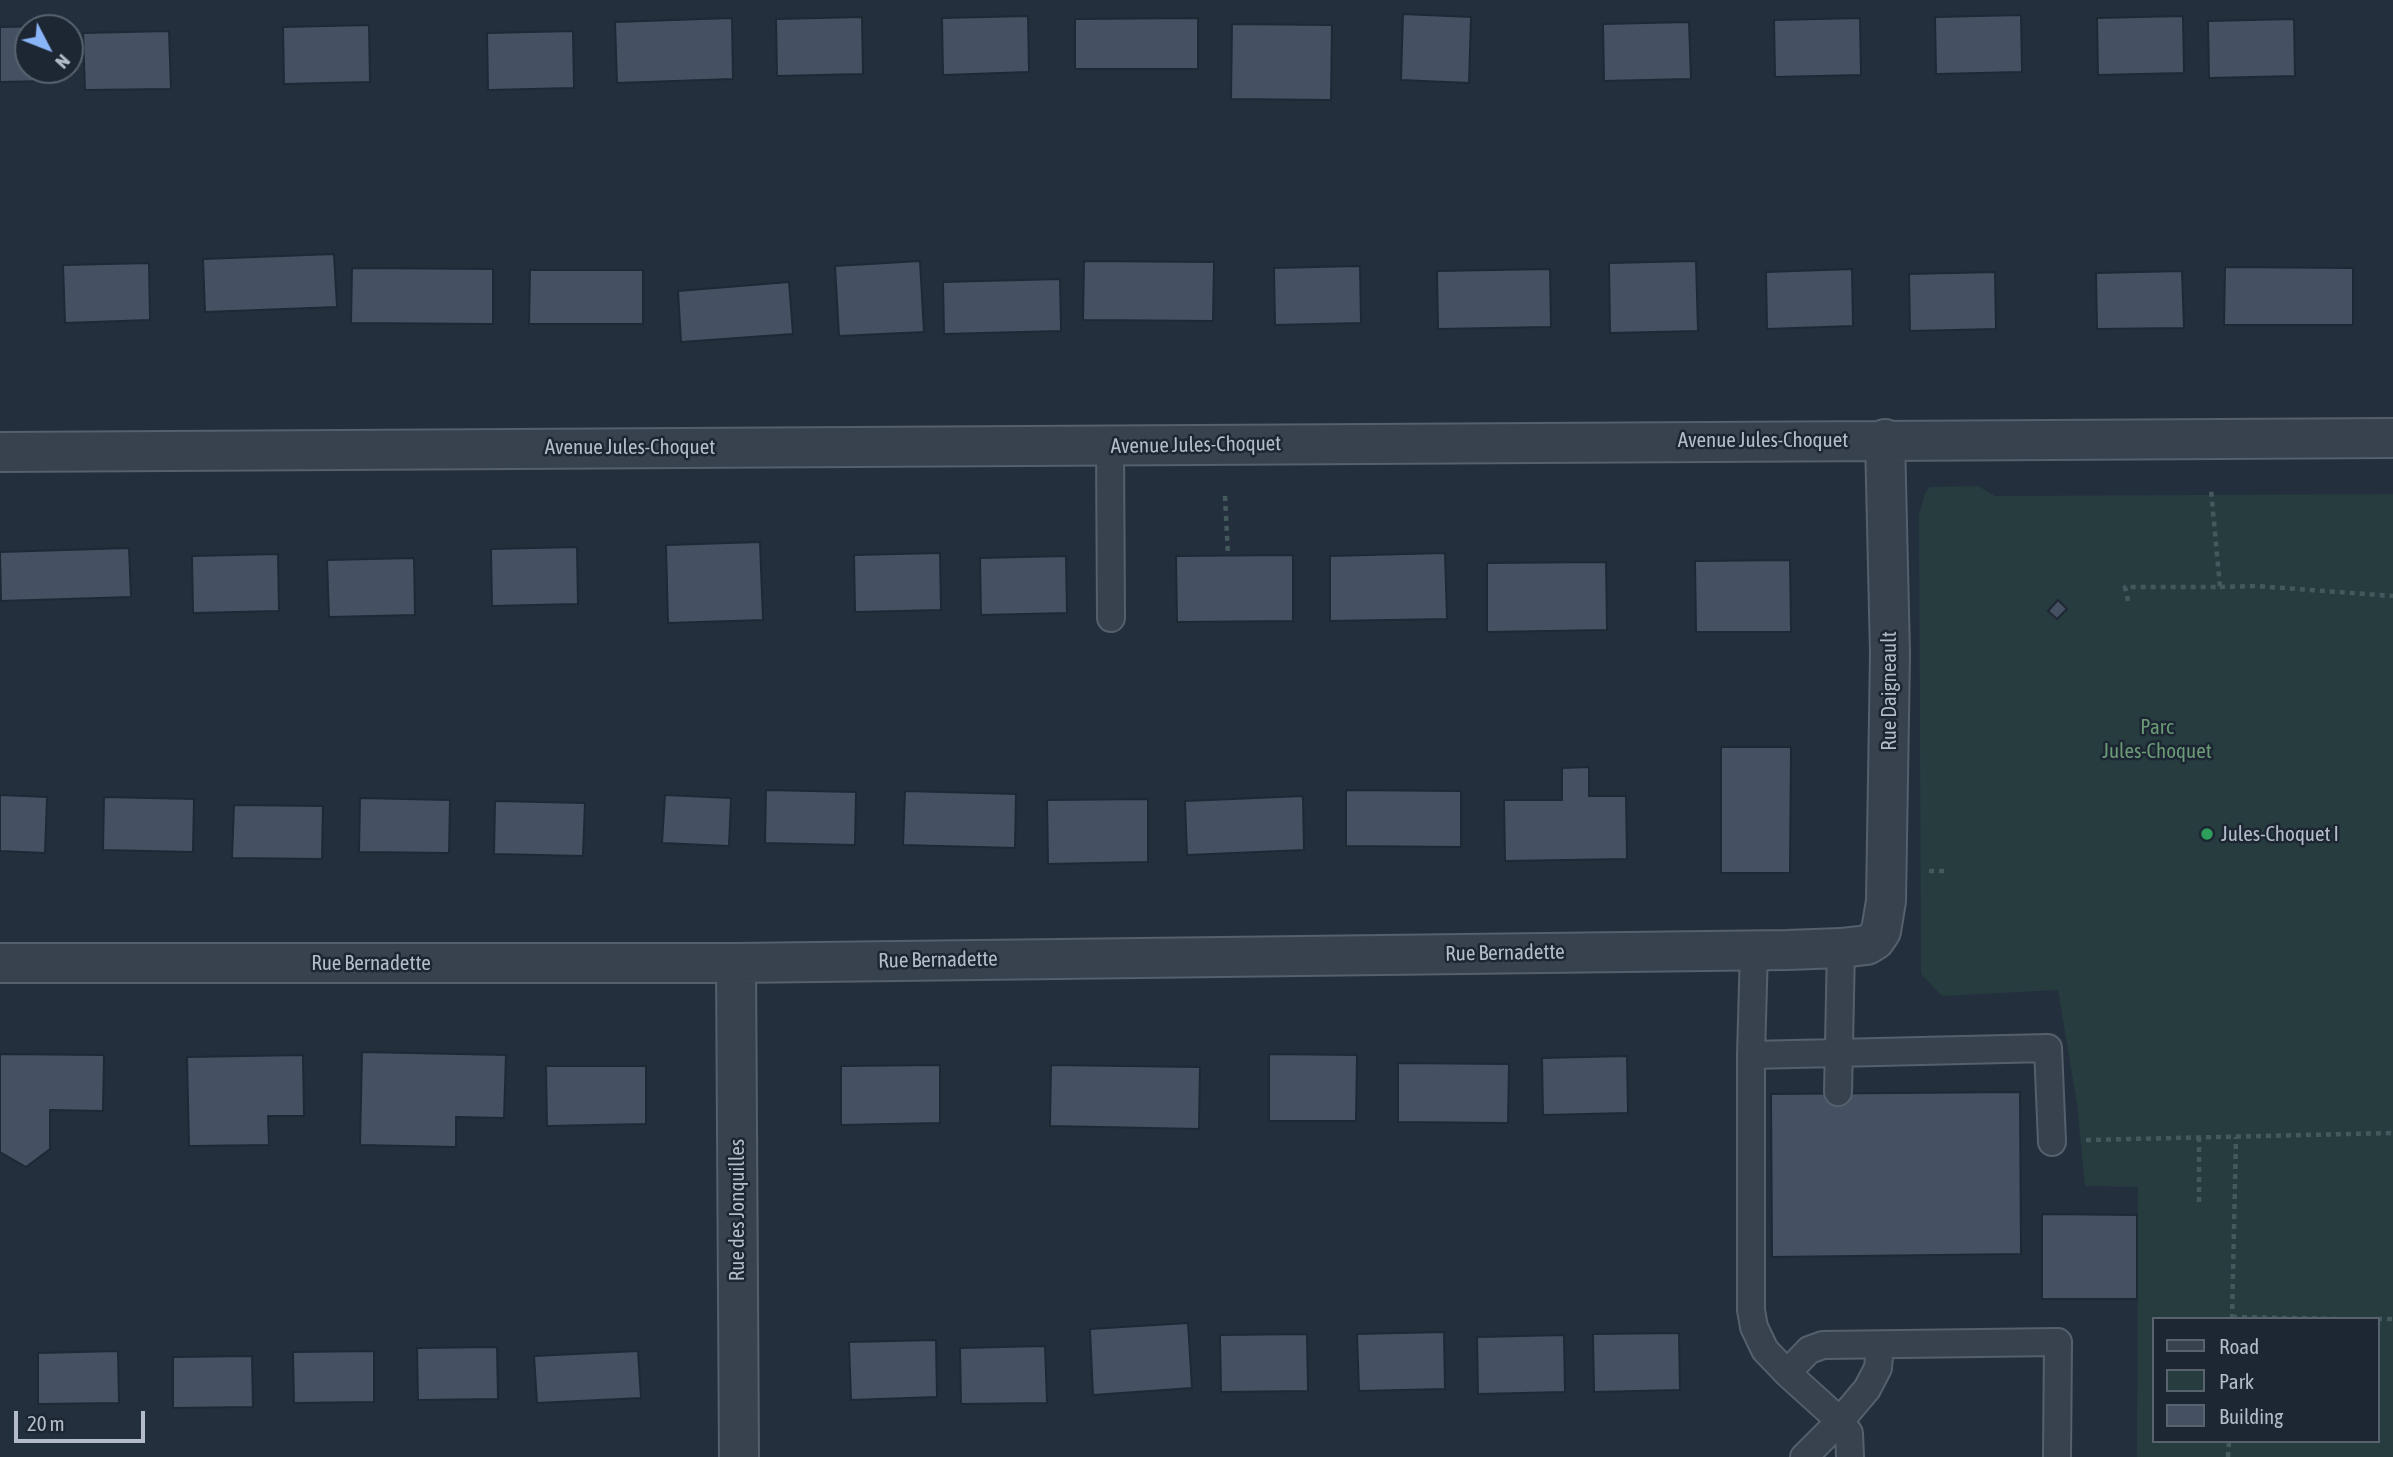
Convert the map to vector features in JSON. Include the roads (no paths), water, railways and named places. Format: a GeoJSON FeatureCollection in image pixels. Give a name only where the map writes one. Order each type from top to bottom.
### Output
{"type":"FeatureCollection","features":[{"type":"Feature","properties":{"kind":"street","name":"Avenue Jules-Choquet"},"geometry":{"type":"LineString","coordinates":[[0,452],[2393,438]]}},
{"type":"Feature","properties":{"kind":"street","name":"Rue Daigneault"},"geometry":{"type":"LineString","coordinates":[[1858,944],[1884,924],[1887,872],[1890,654],[1885,439]]}},
{"type":"Feature","properties":{"kind":"street","name":"Rue Bernadette"},"geometry":{"type":"LineString","coordinates":[[0,963],[736,963],[1754,950],[1858,944]]}},
{"type":"Feature","properties":{"kind":"street","name":"Rue des Jonquilles"},"geometry":{"type":"LineString","coordinates":[[736,963],[739,1457]]}},
{"type":"Feature","properties":{"kind":"lane"},"geometry":{"type":"LineString","coordinates":[[1110,446],[1111,618]]}},
{"type":"Feature","properties":{"kind":"lane"},"geometry":{"type":"LineString","coordinates":[[1838,1092],[1840,1053],[1858,944]]}},
{"type":"Feature","properties":{"kind":"lane"},"geometry":{"type":"LineString","coordinates":[[1754,950],[1751,1055],[1751,1310],[1754,1327],[1765,1350],[1840,1421],[1849,1433],[1850,1457]]}},
{"type":"Feature","properties":{"kind":"lane"},"geometry":{"type":"LineString","coordinates":[[1751,1055],[2048,1048],[2052,1142]]}},
{"type":"Feature","properties":{"kind":"lane"},"geometry":{"type":"LineString","coordinates":[[1787,1373],[1809,1350],[1823,1345],[2058,1342],[2057,1457]]}},
{"type":"Feature","properties":{"kind":"lane"},"geometry":{"type":"LineString","coordinates":[[1804,1457],[1867,1389],[1878,1368],[1880,1345]]}},
{"type":"Feature","properties":{"kind":"place","name":"Jules-Choquet I"},"geometry":{"type":"Point","coordinates":[2207,834]}},
{"type":"Feature","properties":{"kind":"park label","name":"Parc Jules-Choquet"},"geometry":{"type":"Point","coordinates":[2157,739]}}]}
